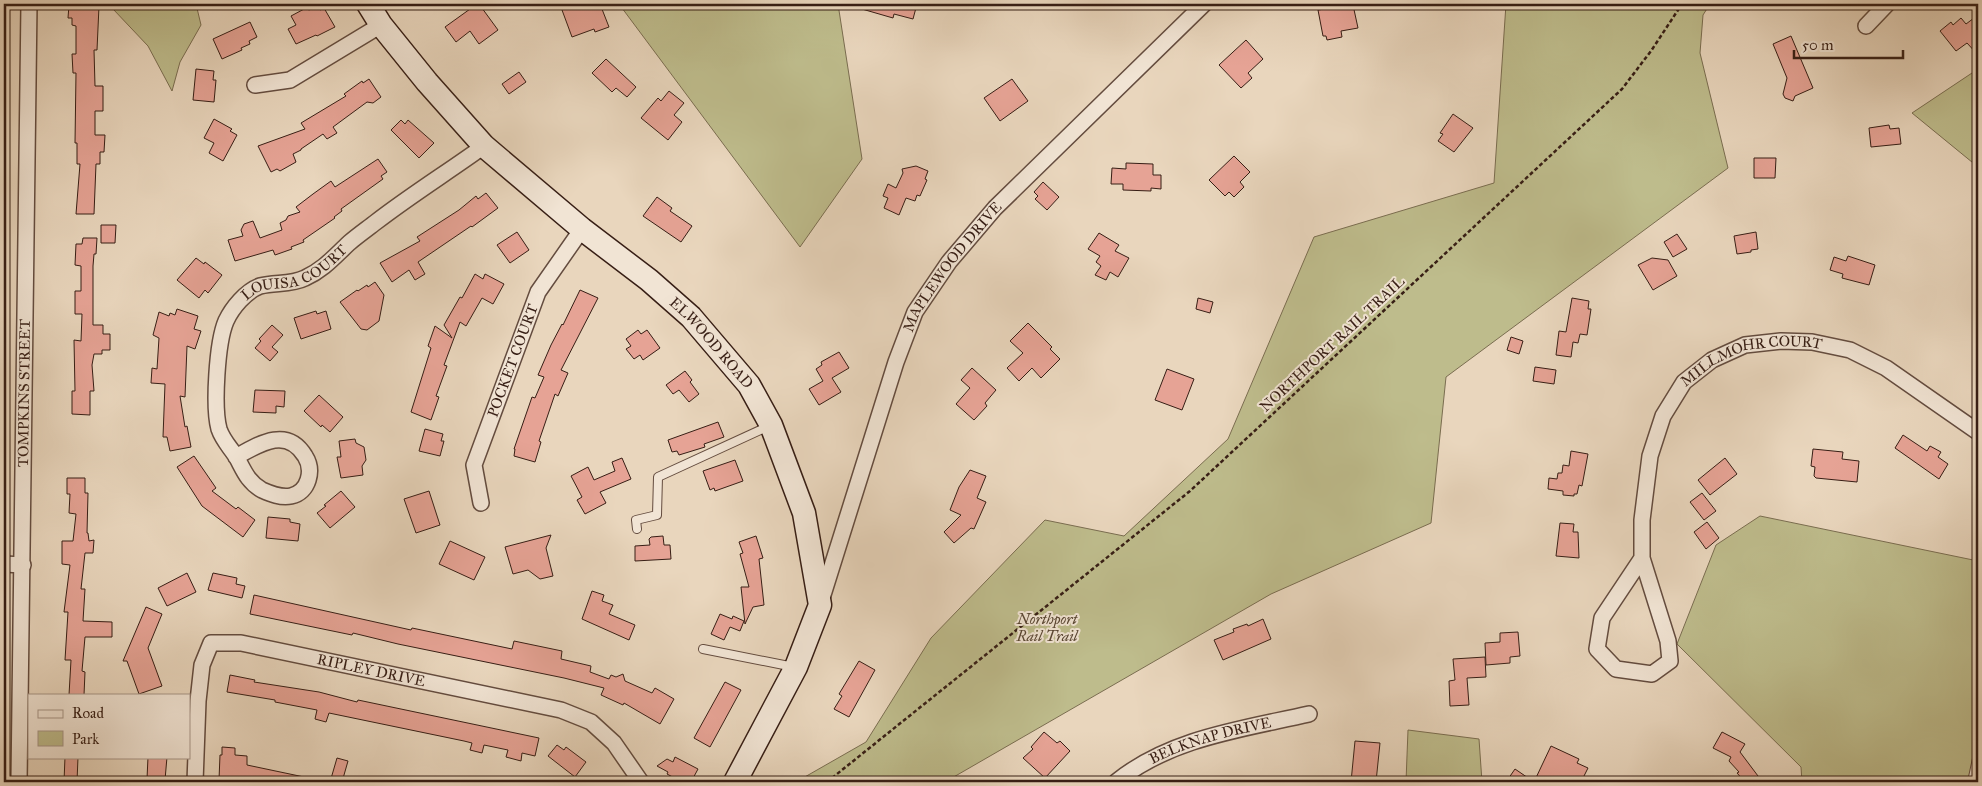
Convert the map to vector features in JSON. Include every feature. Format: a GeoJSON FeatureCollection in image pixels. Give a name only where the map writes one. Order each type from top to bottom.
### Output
{"type":"FeatureCollection","features":[{"type":"Feature","properties":{"kind":"main road","name":"ELWOOD ROAD"},"geometry":{"type":"LineString","coordinates":[[368,4],[381,25],[427,82],[484,146],[582,229],[649,280],[692,317],[749,385],[771,425],[804,513],[820,605]]}},
{"type":"Feature","properties":{"kind":"main road"},"geometry":{"type":"LineString","coordinates":[[735,782],[796,668],[820,605]]}},
{"type":"Feature","properties":{"kind":"street","name":"TOMPKINS STREET"},"geometry":{"type":"LineString","coordinates":[[19,782],[29,4]]}},
{"type":"Feature","properties":{"kind":"street","name":"MAPLEWOOD DRIVE"},"geometry":{"type":"LineString","coordinates":[[820,605],[896,362],[914,312],[949,262],[995,208],[1204,4]]}},
{"type":"Feature","properties":{"kind":"street"},"geometry":{"type":"LineString","coordinates":[[1866,26],[1887,4]]}},
{"type":"Feature","properties":{"kind":"street"},"geometry":{"type":"LineString","coordinates":[[255,85],[290,80],[381,25]]}},
{"type":"Feature","properties":{"kind":"street","name":"LOUISA COURT"},"geometry":{"type":"LineString","coordinates":[[236,457],[269,440],[287,441],[295,444],[304,453],[309,462],[310,475],[302,490],[292,496],[274,495],[250,481],[243,472],[236,457],[223,440],[216,413],[220,344],[227,320],[240,300],[260,286],[282,284],[303,279],[325,267],[350,242],[376,221],[484,146]]}},
{"type":"Feature","properties":{"kind":"street","name":"POCKET COURT"},"geometry":{"type":"LineString","coordinates":[[480,503],[474,466],[538,292],[582,229]]}},
{"type":"Feature","properties":{"kind":"street","name":"MILLMOHR COURT"},"geometry":{"type":"LineString","coordinates":[[1642,558],[1602,618],[1597,649],[1616,669],[1652,674],[1670,661],[1668,642],[1642,558],[1642,520],[1650,456],[1663,416],[1684,382],[1712,360],[1745,345],[1781,341],[1812,342],[1850,350],[1886,368],[1978,432]]}},
{"type":"Feature","properties":{"kind":"street"},"geometry":{"type":"LineString","coordinates":[[4,564],[23,565]]}},
{"type":"Feature","properties":{"kind":"street","name":"RIPLEY DRIVE"},"geometry":{"type":"LineString","coordinates":[[195,782],[198,701],[202,665],[211,643],[241,643],[561,710],[591,722],[614,743],[641,782]]}},
{"type":"Feature","properties":{"kind":"street","name":"BELKNAP DRIVE"},"geometry":{"type":"LineString","coordinates":[[1116,782],[1129,772],[1168,751],[1218,734],[1309,714]]}},
{"type":"Feature","properties":{"kind":"lane"},"geometry":{"type":"LineString","coordinates":[[637,529],[636,520],[657,515],[658,477],[771,425]]}},
{"type":"Feature","properties":{"kind":"lane"},"geometry":{"type":"LineString","coordinates":[[703,649],[796,668]]}},
{"type":"Feature","properties":{"kind":"lane"},"geometry":{"type":"LineString","coordinates":[[1972,782],[1978,754]]}},
{"type":"Feature","properties":{"kind":"path","name":"NORTHPORT RAIL TRAIL"},"geometry":{"type":"LineString","coordinates":[[827,782],[1190,492],[1622,88],[1651,51],[1682,4]]}},
{"type":"Feature","properties":{"kind":"green space"},"geometry":{"type":"Polygon","coordinates":[[[105,4],[196,4],[201,25],[180,62],[172,91],[148,46],[113,9],[105,4]]]}},
{"type":"Feature","properties":{"kind":"green space"},"geometry":{"type":"Polygon","coordinates":[[[619,4],[838,4],[862,159],[800,247],[619,4]]]}},
{"type":"Feature","properties":{"kind":"green space","name":"Northport Rail Trail"},"geometry":{"type":"Polygon","coordinates":[[[1506,4],[1710,4],[1703,15],[1700,53],[1728,168],[1446,377],[1431,523],[1271,594],[945,782],[796,782],[866,742],[931,638],[1045,520],[1124,536],[1228,439],[1314,237],[1494,183],[1506,4]]]}},
{"type":"Feature","properties":{"kind":"green space"},"geometry":{"type":"Polygon","coordinates":[[[1978,69],[1978,167],[1912,113],[1978,69]]]}},
{"type":"Feature","properties":{"kind":"green space"},"geometry":{"type":"Polygon","coordinates":[[[1760,516],[1978,561],[1978,782],[1802,782],[1801,767],[1677,644],[1716,545],[1760,516]]]}},
{"type":"Feature","properties":{"kind":"green space"},"geometry":{"type":"Polygon","coordinates":[[[1408,730],[1479,739],[1482,782],[1406,782],[1408,730]]]}},
{"type":"Feature","properties":{"kind":"building"},"geometry":{"type":"Polygon","coordinates":[[[479,4],[498,30],[479,44],[470,31],[456,42],[445,27],[479,4]]]}},
{"type":"Feature","properties":{"kind":"building"},"geometry":{"type":"Polygon","coordinates":[[[578,4],[600,4],[609,27],[595,32],[594,29],[572,37],[562,10],[578,4]]]}},
{"type":"Feature","properties":{"kind":"building"},"geometry":{"type":"Polygon","coordinates":[[[855,4],[917,4],[913,19],[894,14],[893,18],[855,7],[855,4]]]}},
{"type":"Feature","properties":{"kind":"building"},"geometry":{"type":"Polygon","coordinates":[[[69,5],[99,6],[97,50],[94,50],[95,86],[103,86],[103,111],[95,111],[95,135],[105,135],[104,152],[100,152],[100,164],[96,164],[94,214],[76,214],[80,164],[77,164],[77,143],[75,143],[76,73],[73,73],[72,54],[76,54],[76,26],[72,25],[72,18],[68,18],[69,5]]]}},
{"type":"Feature","properties":{"kind":"building"},"geometry":{"type":"Polygon","coordinates":[[[318,5],[320,10],[324,8],[335,27],[296,44],[288,29],[296,25],[291,16],[306,8],[309,10],[318,5]]]}},
{"type":"Feature","properties":{"kind":"building"},"geometry":{"type":"Polygon","coordinates":[[[1353,5],[1358,28],[1341,31],[1342,37],[1327,40],[1326,36],[1323,36],[1318,10],[1353,5]]]}},
{"type":"Feature","properties":{"kind":"building"},"geometry":{"type":"Polygon","coordinates":[[[1978,15],[1978,55],[1967,43],[1956,51],[1940,31],[1951,22],[1953,25],[1961,18],[1966,24],[1978,15]]]}},
{"type":"Feature","properties":{"kind":"building"},"geometry":{"type":"Polygon","coordinates":[[[250,22],[257,37],[249,41],[250,44],[241,48],[242,50],[222,59],[213,39],[250,22]]]}},
{"type":"Feature","properties":{"kind":"building"},"geometry":{"type":"Polygon","coordinates":[[[1791,36],[1813,88],[1795,96],[1793,101],[1785,98],[1783,94],[1787,78],[1773,44],[1791,36]]]}},
{"type":"Feature","properties":{"kind":"building"},"geometry":{"type":"Polygon","coordinates":[[[1246,40],[1263,59],[1248,73],[1252,78],[1241,88],[1219,65],[1246,40]]]}},
{"type":"Feature","properties":{"kind":"building"},"geometry":{"type":"Polygon","coordinates":[[[606,59],[636,87],[627,97],[616,88],[612,92],[592,73],[606,59]]]}},
{"type":"Feature","properties":{"kind":"building"},"geometry":{"type":"Polygon","coordinates":[[[196,69],[214,71],[213,80],[216,80],[214,102],[193,100],[196,69]]]}},
{"type":"Feature","properties":{"kind":"building"},"geometry":{"type":"Polygon","coordinates":[[[519,72],[526,82],[509,94],[502,84],[519,72]]]}},
{"type":"Feature","properties":{"kind":"building"},"geometry":{"type":"Polygon","coordinates":[[[369,79],[381,97],[373,103],[367,102],[333,127],[337,133],[327,139],[323,134],[293,154],[296,162],[280,171],[277,169],[271,172],[258,146],[305,129],[301,123],[346,96],[344,94],[362,81],[363,83],[369,79]]]}},
{"type":"Feature","properties":{"kind":"building"},"geometry":{"type":"Polygon","coordinates":[[[1012,79],[1028,101],[1000,121],[984,98],[1012,79]]]}},
{"type":"Feature","properties":{"kind":"building"},"geometry":{"type":"Polygon","coordinates":[[[669,91],[684,103],[674,115],[682,122],[668,140],[641,118],[658,98],[661,101],[669,91]]]}},
{"type":"Feature","properties":{"kind":"building"},"geometry":{"type":"Polygon","coordinates":[[[1453,114],[1473,128],[1454,152],[1438,141],[1443,134],[1440,133],[1453,114]]]}},
{"type":"Feature","properties":{"kind":"building"},"geometry":{"type":"Polygon","coordinates":[[[214,119],[232,129],[230,131],[237,135],[223,161],[209,153],[214,143],[204,138],[214,119]]]}},
{"type":"Feature","properties":{"kind":"building"},"geometry":{"type":"Polygon","coordinates":[[[401,120],[405,124],[408,120],[434,143],[419,158],[391,130],[401,120]]]}},
{"type":"Feature","properties":{"kind":"building"},"geometry":{"type":"Polygon","coordinates":[[[1889,125],[1890,129],[1899,128],[1901,144],[1871,147],[1869,128],[1889,125]]]}},
{"type":"Feature","properties":{"kind":"building"},"geometry":{"type":"Polygon","coordinates":[[[1234,156],[1250,172],[1240,182],[1244,187],[1234,197],[1229,192],[1225,196],[1209,180],[1234,156]]]}},
{"type":"Feature","properties":{"kind":"building"},"geometry":{"type":"Polygon","coordinates":[[[1754,158],[1776,158],[1775,178],[1754,178],[1754,158]]]}},
{"type":"Feature","properties":{"kind":"building"},"geometry":{"type":"Polygon","coordinates":[[[378,159],[387,172],[381,176],[383,179],[341,209],[342,211],[335,218],[303,240],[304,242],[275,255],[273,250],[235,261],[228,240],[243,236],[241,230],[244,224],[253,221],[260,238],[282,230],[280,223],[286,220],[288,216],[300,212],[296,207],[313,194],[331,181],[335,187],[378,159]]]}},
{"type":"Feature","properties":{"kind":"building"},"geometry":{"type":"Polygon","coordinates":[[[1126,163],[1153,164],[1153,175],[1161,175],[1161,189],[1151,188],[1151,191],[1123,190],[1123,184],[1111,184],[1112,168],[1126,169],[1126,163]]]}},
{"type":"Feature","properties":{"kind":"building"},"geometry":{"type":"Polygon","coordinates":[[[916,166],[928,171],[925,179],[927,180],[920,196],[917,195],[915,201],[906,198],[899,215],[884,208],[888,198],[883,196],[888,184],[896,188],[903,173],[902,169],[916,166]]]}},
{"type":"Feature","properties":{"kind":"building"},"geometry":{"type":"Polygon","coordinates":[[[1043,182],[1059,197],[1047,210],[1035,199],[1038,196],[1034,192],[1043,182]]]}},
{"type":"Feature","properties":{"kind":"building"},"geometry":{"type":"Polygon","coordinates":[[[486,193],[498,208],[418,262],[425,274],[415,280],[409,270],[392,282],[380,263],[420,241],[417,237],[459,210],[476,196],[478,199],[486,193]]]}},
{"type":"Feature","properties":{"kind":"building"},"geometry":{"type":"Polygon","coordinates":[[[657,197],[672,208],[670,211],[692,226],[681,242],[643,216],[657,197]]]}},
{"type":"Feature","properties":{"kind":"building"},"geometry":{"type":"Polygon","coordinates":[[[101,225],[116,225],[115,243],[101,243],[101,225]]]}},
{"type":"Feature","properties":{"kind":"building"},"geometry":{"type":"Polygon","coordinates":[[[517,232],[529,250],[510,263],[497,245],[517,232]]]}},
{"type":"Feature","properties":{"kind":"building"},"geometry":{"type":"Polygon","coordinates":[[[1756,232],[1758,249],[1737,254],[1734,236],[1756,232]]]}},
{"type":"Feature","properties":{"kind":"building"},"geometry":{"type":"Polygon","coordinates":[[[1099,233],[1119,245],[1115,251],[1129,258],[1118,277],[1110,272],[1106,280],[1095,275],[1101,266],[1096,262],[1100,256],[1088,249],[1099,233]]]}},
{"type":"Feature","properties":{"kind":"building"},"geometry":{"type":"Polygon","coordinates":[[[1677,234],[1687,249],[1673,257],[1664,242],[1677,234]]]}},
{"type":"Feature","properties":{"kind":"building"},"geometry":{"type":"Polygon","coordinates":[[[83,238],[97,238],[93,266],[93,325],[103,325],[103,334],[110,334],[110,350],[102,350],[102,354],[94,354],[92,365],[94,391],[90,391],[90,415],[72,414],[72,391],[75,391],[74,340],[81,341],[82,314],[75,314],[75,291],[81,291],[81,266],[75,265],[76,244],[82,244],[83,238]]]}},
{"type":"Feature","properties":{"kind":"building"},"geometry":{"type":"Polygon","coordinates":[[[1848,256],[1875,265],[1869,285],[1842,278],[1843,274],[1830,270],[1834,257],[1846,261],[1848,256]]]}},
{"type":"Feature","properties":{"kind":"building"},"geometry":{"type":"Polygon","coordinates":[[[196,258],[204,264],[205,262],[222,275],[208,293],[205,290],[199,298],[177,280],[196,258]]]}},
{"type":"Feature","properties":{"kind":"building"},"geometry":{"type":"Polygon","coordinates":[[[1652,258],[1668,260],[1677,276],[1653,290],[1638,265],[1652,258]]]}},
{"type":"Feature","properties":{"kind":"building"},"geometry":{"type":"Polygon","coordinates":[[[475,274],[483,279],[485,274],[504,284],[493,304],[482,298],[466,326],[460,322],[444,365],[447,366],[436,396],[439,397],[431,420],[411,412],[431,348],[428,346],[435,326],[452,338],[444,325],[475,274]]]}},
{"type":"Feature","properties":{"kind":"building"},"geometry":{"type":"Polygon","coordinates":[[[375,282],[384,295],[379,321],[367,330],[361,329],[340,302],[357,290],[367,285],[368,287],[375,282]]]}},
{"type":"Feature","properties":{"kind":"building"},"geometry":{"type":"Polygon","coordinates":[[[580,290],[598,298],[561,370],[568,373],[558,396],[555,394],[539,441],[541,442],[535,462],[514,456],[514,449],[532,397],[535,398],[544,377],[538,375],[551,345],[580,290]]]}},
{"type":"Feature","properties":{"kind":"building"},"geometry":{"type":"Polygon","coordinates":[[[1198,298],[1213,302],[1210,313],[1196,309],[1198,298]]]}},
{"type":"Feature","properties":{"kind":"building"},"geometry":{"type":"Polygon","coordinates":[[[1572,298],[1589,301],[1588,309],[1591,309],[1587,335],[1580,334],[1578,343],[1573,342],[1571,357],[1556,355],[1559,331],[1566,332],[1572,298]]]}},
{"type":"Feature","properties":{"kind":"building"},"geometry":{"type":"Polygon","coordinates":[[[177,309],[198,316],[194,329],[201,331],[195,349],[187,346],[185,397],[180,396],[185,427],[187,426],[191,447],[170,451],[167,437],[163,437],[165,384],[151,383],[152,368],[157,369],[159,338],[153,335],[159,312],[169,316],[170,313],[175,315],[177,309]]]}},
{"type":"Feature","properties":{"kind":"building"},"geometry":{"type":"Polygon","coordinates":[[[316,311],[317,314],[326,311],[331,329],[301,339],[294,318],[316,311]]]}},
{"type":"Feature","properties":{"kind":"building"},"geometry":{"type":"Polygon","coordinates":[[[1028,323],[1052,347],[1050,349],[1060,359],[1041,378],[1032,368],[1019,381],[1007,368],[1023,353],[1010,341],[1028,323]]]}},
{"type":"Feature","properties":{"kind":"building"},"geometry":{"type":"Polygon","coordinates":[[[272,325],[283,335],[272,347],[278,352],[270,361],[255,348],[261,341],[259,339],[272,325]]]}},
{"type":"Feature","properties":{"kind":"building"},"geometry":{"type":"Polygon","coordinates":[[[638,330],[641,334],[647,330],[660,348],[643,360],[640,355],[634,359],[626,349],[631,346],[626,339],[638,330]]]}},
{"type":"Feature","properties":{"kind":"building"},"geometry":{"type":"Polygon","coordinates":[[[1511,337],[1523,341],[1519,354],[1507,350],[1511,337]]]}},
{"type":"Feature","properties":{"kind":"building"},"geometry":{"type":"Polygon","coordinates":[[[839,352],[849,368],[832,378],[841,392],[819,405],[809,389],[823,381],[816,369],[822,365],[821,362],[839,352]]]}},
{"type":"Feature","properties":{"kind":"building"},"geometry":{"type":"Polygon","coordinates":[[[1535,367],[1556,370],[1554,384],[1533,381],[1535,367]]]}},
{"type":"Feature","properties":{"kind":"building"},"geometry":{"type":"Polygon","coordinates":[[[972,368],[996,390],[985,403],[987,406],[974,420],[956,404],[970,388],[961,380],[972,368]]]}},
{"type":"Feature","properties":{"kind":"building"},"geometry":{"type":"Polygon","coordinates":[[[1167,369],[1194,379],[1182,410],[1155,400],[1167,369]]]}},
{"type":"Feature","properties":{"kind":"building"},"geometry":{"type":"Polygon","coordinates":[[[685,371],[699,394],[689,402],[679,390],[673,394],[666,385],[685,371]]]}},
{"type":"Feature","properties":{"kind":"building"},"geometry":{"type":"Polygon","coordinates":[[[255,390],[285,391],[284,407],[276,406],[276,413],[253,412],[255,390]]]}},
{"type":"Feature","properties":{"kind":"building"},"geometry":{"type":"Polygon","coordinates":[[[319,395],[343,417],[330,432],[322,425],[321,427],[304,411],[319,395]]]}},
{"type":"Feature","properties":{"kind":"building"},"geometry":{"type":"Polygon","coordinates":[[[718,422],[724,437],[704,444],[705,447],[679,455],[677,451],[672,452],[668,440],[718,422]]]}},
{"type":"Feature","properties":{"kind":"building"},"geometry":{"type":"Polygon","coordinates":[[[425,429],[443,434],[441,441],[444,441],[440,456],[419,451],[425,429]]]}},
{"type":"Feature","properties":{"kind":"building"},"geometry":{"type":"Polygon","coordinates":[[[1903,435],[1927,451],[1930,446],[1941,452],[1938,457],[1948,464],[1939,479],[1895,448],[1903,435]]]}},
{"type":"Feature","properties":{"kind":"building"},"geometry":{"type":"Polygon","coordinates":[[[355,439],[356,443],[364,447],[366,460],[362,466],[363,475],[341,478],[337,457],[341,457],[339,441],[355,439]]]}},
{"type":"Feature","properties":{"kind":"building"},"geometry":{"type":"Polygon","coordinates":[[[1813,449],[1843,452],[1842,459],[1859,461],[1857,482],[1816,478],[1814,476],[1815,467],[1811,466],[1813,449]]]}},
{"type":"Feature","properties":{"kind":"building"},"geometry":{"type":"Polygon","coordinates":[[[1571,451],[1588,454],[1582,486],[1579,485],[1577,494],[1574,494],[1574,496],[1563,495],[1563,491],[1548,489],[1549,478],[1557,479],[1558,473],[1562,473],[1563,465],[1569,466],[1571,451]]]}},
{"type":"Feature","properties":{"kind":"building"},"geometry":{"type":"Polygon","coordinates":[[[194,456],[216,488],[212,491],[236,509],[238,507],[255,520],[243,537],[202,506],[177,467],[194,456]]]}},
{"type":"Feature","properties":{"kind":"building"},"geometry":{"type":"Polygon","coordinates":[[[622,458],[631,479],[600,492],[606,503],[585,514],[577,500],[582,497],[571,476],[588,467],[594,480],[615,471],[612,462],[622,458]]]}},
{"type":"Feature","properties":{"kind":"building"},"geometry":{"type":"Polygon","coordinates":[[[1725,458],[1737,474],[1710,495],[1698,480],[1725,458]]]}},
{"type":"Feature","properties":{"kind":"building"},"geometry":{"type":"Polygon","coordinates":[[[735,460],[743,481],[715,491],[714,488],[710,490],[703,471],[735,460]]]}},
{"type":"Feature","properties":{"kind":"building"},"geometry":{"type":"Polygon","coordinates":[[[970,470],[986,476],[977,498],[986,502],[974,529],[971,528],[954,543],[944,532],[961,515],[950,510],[959,487],[970,470]]]}},
{"type":"Feature","properties":{"kind":"building"},"geometry":{"type":"Polygon","coordinates":[[[67,478],[85,478],[85,493],[88,493],[87,533],[89,541],[94,540],[93,553],[85,553],[81,589],[85,589],[83,621],[112,622],[112,637],[85,637],[82,671],[85,672],[84,694],[69,694],[71,660],[65,660],[68,612],[64,612],[70,565],[62,564],[62,541],[73,541],[76,514],[69,513],[70,494],[67,494],[67,478]]]}},
{"type":"Feature","properties":{"kind":"building"},"geometry":{"type":"Polygon","coordinates":[[[341,491],[355,507],[330,528],[317,513],[341,491]]]}},
{"type":"Feature","properties":{"kind":"building"},"geometry":{"type":"Polygon","coordinates":[[[429,491],[440,525],[416,533],[404,499],[429,491]]]}},
{"type":"Feature","properties":{"kind":"building"},"geometry":{"type":"Polygon","coordinates":[[[1702,493],[1716,511],[1704,520],[1690,502],[1702,493]]]}},
{"type":"Feature","properties":{"kind":"building"},"geometry":{"type":"Polygon","coordinates":[[[268,517],[290,519],[290,522],[300,524],[298,541],[266,538],[268,517]]]}},
{"type":"Feature","properties":{"kind":"building"},"geometry":{"type":"Polygon","coordinates":[[[1707,522],[1719,538],[1706,549],[1694,532],[1707,522]]]}},
{"type":"Feature","properties":{"kind":"building"},"geometry":{"type":"Polygon","coordinates":[[[1560,523],[1574,524],[1573,532],[1578,532],[1579,558],[1556,556],[1560,523]]]}},
{"type":"Feature","properties":{"kind":"building"},"geometry":{"type":"Polygon","coordinates":[[[551,535],[546,548],[553,576],[540,579],[528,570],[513,574],[505,547],[551,535]]]}},
{"type":"Feature","properties":{"kind":"building"},"geometry":{"type":"Polygon","coordinates":[[[663,536],[664,545],[670,545],[671,559],[635,561],[635,546],[650,545],[649,539],[651,537],[663,536]]]}},
{"type":"Feature","properties":{"kind":"building"},"geometry":{"type":"Polygon","coordinates":[[[756,536],[763,558],[759,559],[764,605],[753,607],[745,624],[741,587],[749,587],[740,554],[743,553],[739,542],[756,536]]]}},
{"type":"Feature","properties":{"kind":"building"},"geometry":{"type":"Polygon","coordinates":[[[450,541],[485,557],[474,580],[439,564],[450,541]]]}},
{"type":"Feature","properties":{"kind":"building"},"geometry":{"type":"Polygon","coordinates":[[[187,573],[196,592],[167,606],[158,588],[187,573]]]}},
{"type":"Feature","properties":{"kind":"building"},"geometry":{"type":"Polygon","coordinates":[[[213,573],[237,578],[236,584],[245,586],[242,598],[208,590],[213,573]]]}},
{"type":"Feature","properties":{"kind":"building"},"geometry":{"type":"Polygon","coordinates":[[[592,591],[604,595],[602,601],[613,605],[609,614],[635,625],[629,640],[582,619],[592,591]]]}},
{"type":"Feature","properties":{"kind":"building"},"geometry":{"type":"Polygon","coordinates":[[[254,595],[411,630],[412,628],[512,649],[514,641],[562,651],[561,659],[591,666],[590,672],[609,679],[611,675],[616,677],[623,674],[625,681],[652,693],[655,688],[674,699],[660,724],[624,703],[623,705],[601,695],[604,688],[353,633],[352,635],[250,614],[254,595]]]}},
{"type":"Feature","properties":{"kind":"building"},"geometry":{"type":"Polygon","coordinates":[[[146,607],[162,614],[148,648],[162,686],[139,694],[127,661],[123,661],[146,607]]]}},
{"type":"Feature","properties":{"kind":"building"},"geometry":{"type":"Polygon","coordinates":[[[720,614],[732,619],[733,616],[744,621],[740,631],[730,627],[724,640],[711,634],[720,614]]]}},
{"type":"Feature","properties":{"kind":"building"},"geometry":{"type":"Polygon","coordinates":[[[1263,619],[1271,639],[1223,660],[1214,640],[1234,632],[1233,629],[1247,624],[1248,626],[1263,619]]]}},
{"type":"Feature","properties":{"kind":"building"},"geometry":{"type":"Polygon","coordinates":[[[1518,632],[1520,656],[1510,657],[1510,663],[1486,665],[1485,643],[1500,642],[1500,633],[1518,632]]]}},
{"type":"Feature","properties":{"kind":"building"},"geometry":{"type":"Polygon","coordinates":[[[1485,657],[1486,677],[1467,678],[1469,705],[1450,706],[1449,681],[1455,680],[1453,659],[1485,657]]]}},
{"type":"Feature","properties":{"kind":"building"},"geometry":{"type":"Polygon","coordinates":[[[859,661],[875,670],[849,717],[834,709],[842,696],[839,694],[859,661]]]}},
{"type":"Feature","properties":{"kind":"building"},"geometry":{"type":"Polygon","coordinates":[[[230,675],[255,680],[254,682],[319,692],[357,702],[358,700],[539,738],[535,756],[522,753],[521,761],[506,757],[508,750],[484,745],[482,753],[470,750],[472,743],[329,713],[326,722],[315,719],[317,710],[275,702],[275,700],[227,692],[230,675]]]}},
{"type":"Feature","properties":{"kind":"building"},"geometry":{"type":"Polygon","coordinates":[[[725,682],[741,690],[710,747],[694,738],[725,682]]]}},
{"type":"Feature","properties":{"kind":"building"},"geometry":{"type":"Polygon","coordinates":[[[1044,732],[1057,743],[1060,741],[1070,751],[1045,778],[1023,758],[1033,749],[1031,747],[1044,732]]]}},
{"type":"Feature","properties":{"kind":"building"},"geometry":{"type":"Polygon","coordinates":[[[1722,732],[1745,744],[1740,752],[1758,776],[1750,782],[1745,782],[1737,773],[1739,772],[1729,761],[1731,757],[1713,748],[1722,732]]]}},
{"type":"Feature","properties":{"kind":"building"},"geometry":{"type":"Polygon","coordinates":[[[1355,741],[1380,743],[1376,782],[1351,782],[1355,741]]]}},
{"type":"Feature","properties":{"kind":"building"},"geometry":{"type":"Polygon","coordinates":[[[557,745],[564,750],[566,747],[586,762],[575,777],[548,756],[557,745]]]}},
{"type":"Feature","properties":{"kind":"building"},"geometry":{"type":"Polygon","coordinates":[[[1551,746],[1579,759],[1577,763],[1588,768],[1581,782],[1534,782],[1551,746]]]}},
{"type":"Feature","properties":{"kind":"building"},"geometry":{"type":"Polygon","coordinates":[[[222,747],[235,748],[235,755],[247,756],[247,765],[304,777],[303,782],[219,780],[222,747]]]}},
{"type":"Feature","properties":{"kind":"building"},"geometry":{"type":"Polygon","coordinates":[[[675,757],[698,769],[691,782],[682,782],[657,766],[667,759],[673,762],[675,757]]]}},
{"type":"Feature","properties":{"kind":"building"},"geometry":{"type":"Polygon","coordinates":[[[65,758],[78,758],[77,782],[64,782],[65,758]]]}},
{"type":"Feature","properties":{"kind":"building"},"geometry":{"type":"Polygon","coordinates":[[[148,758],[167,758],[165,780],[147,779],[148,758]]]}},
{"type":"Feature","properties":{"kind":"building"},"geometry":{"type":"Polygon","coordinates":[[[337,758],[348,761],[342,782],[330,782],[337,758]]]}},
{"type":"Feature","properties":{"kind":"building"},"geometry":{"type":"Polygon","coordinates":[[[1515,769],[1534,782],[1506,782],[1515,769]]]}}]}
